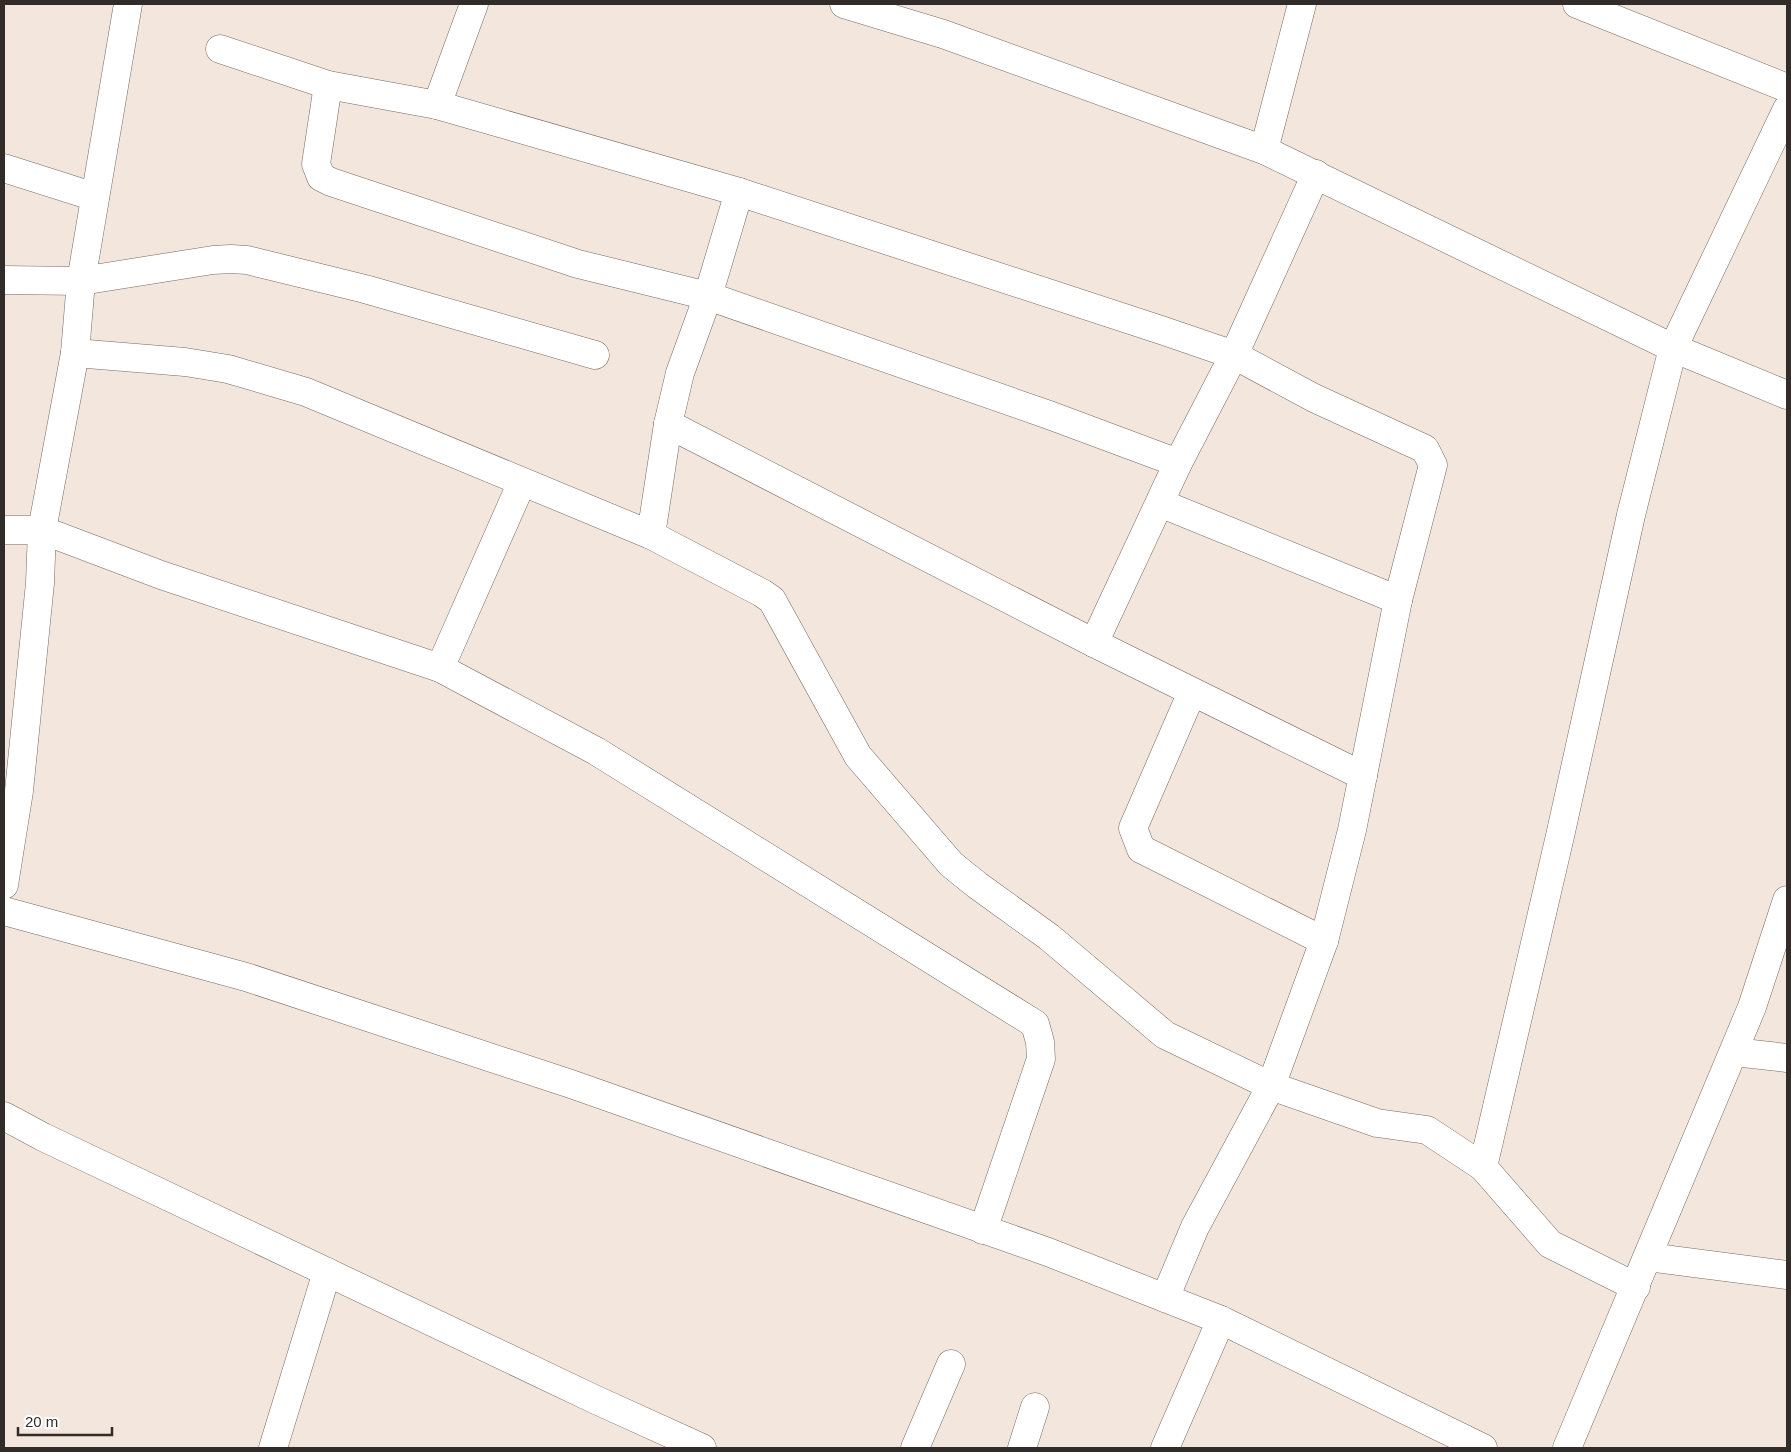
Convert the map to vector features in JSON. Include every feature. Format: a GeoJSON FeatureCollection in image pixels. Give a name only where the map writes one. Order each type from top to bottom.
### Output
{"type":"FeatureCollection","features":[{"type":"Feature","properties":{"kind":"street"},"geometry":{"type":"LineString","coordinates":[[4,885],[11,791],[40,583],[42,530],[75,353],[81,281],[128,4]]}},
{"type":"Feature","properties":{"kind":"street"},"geometry":{"type":"LineString","coordinates":[[437,105],[474,4]]}},
{"type":"Feature","properties":{"kind":"street"},"geometry":{"type":"LineString","coordinates":[[844,4],[943,34],[1264,150],[1673,348],[1787,395]]}},
{"type":"Feature","properties":{"kind":"street"},"geometry":{"type":"LineString","coordinates":[[1264,150],[1302,4]]}},
{"type":"Feature","properties":{"kind":"street"},"geometry":{"type":"LineString","coordinates":[[1577,4],[1787,88]]}},
{"type":"Feature","properties":{"kind":"street"},"geometry":{"type":"LineString","coordinates":[[220,50],[328,85],[437,105],[739,192],[1234,355],[1314,398],[1398,434],[1425,449],[1433,465],[1398,600],[1352,830],[1324,941],[1271,1086],[1195,1227],[1165,1298]]}},
{"type":"Feature","properties":{"kind":"street"},"geometry":{"type":"LineString","coordinates":[[328,85],[316,164],[321,177],[578,264],[708,296],[1049,415],[1178,463]]}},
{"type":"Feature","properties":{"kind":"street"},"geometry":{"type":"LineString","coordinates":[[1483,1167],[1560,836],[1631,515],[1673,348],[1787,109]]}},
{"type":"Feature","properties":{"kind":"street"},"geometry":{"type":"LineString","coordinates":[[4,168],[95,197]]}},
{"type":"Feature","properties":{"kind":"street"},"geometry":{"type":"LineString","coordinates":[[1094,644],[1178,463],[1234,355],[1316,174]]}},
{"type":"Feature","properties":{"kind":"street"},"geometry":{"type":"LineString","coordinates":[[651,535],[668,424],[680,373],[708,296],[739,192]]}},
{"type":"Feature","properties":{"kind":"street"},"geometry":{"type":"LineString","coordinates":[[4,280],[81,281],[213,260],[231,258],[247,260],[365,289],[595,355]]}},
{"type":"Feature","properties":{"kind":"street"},"geometry":{"type":"LineString","coordinates":[[75,353],[185,362],[228,369],[306,392],[651,535],[772,600],[858,756],[951,864],[1049,937],[1165,1035],[1271,1086],[1377,1123],[1427,1130],[1483,1167],[1550,1244],[1636,1287]]}},
{"type":"Feature","properties":{"kind":"street"},"geometry":{"type":"LineString","coordinates":[[668,424],[1094,644],[1363,776]]}},
{"type":"Feature","properties":{"kind":"street"},"geometry":{"type":"LineString","coordinates":[[440,668],[522,482]]}},
{"type":"Feature","properties":{"kind":"street"},"geometry":{"type":"LineString","coordinates":[[1160,503],[1398,600]]}},
{"type":"Feature","properties":{"kind":"street"},"geometry":{"type":"LineString","coordinates":[[4,530],[42,530],[171,578],[440,668],[596,751],[1035,1024],[1040,1042],[1041,1059],[983,1230]]}},
{"type":"Feature","properties":{"kind":"street"},"geometry":{"type":"LineString","coordinates":[[1192,692],[1133,828],[1141,849],[1324,941]]}},
{"type":"Feature","properties":{"kind":"street"},"geometry":{"type":"LineString","coordinates":[[1567,1448],[1734,1052],[1752,1007],[1787,900]]}},
{"type":"Feature","properties":{"kind":"street"},"geometry":{"type":"LineString","coordinates":[[4,911],[256,980],[571,1084],[1048,1252],[1221,1320],[1483,1448]]}},
{"type":"Feature","properties":{"kind":"street"},"geometry":{"type":"LineString","coordinates":[[1734,1052],[1787,1058]]}},
{"type":"Feature","properties":{"kind":"street"},"geometry":{"type":"LineString","coordinates":[[4,1116],[43,1137],[702,1448]]}},
{"type":"Feature","properties":{"kind":"street"},"geometry":{"type":"LineString","coordinates":[[1648,1258],[1787,1275]]}},
{"type":"Feature","properties":{"kind":"street"},"geometry":{"type":"LineString","coordinates":[[273,1448],[327,1272]]}},
{"type":"Feature","properties":{"kind":"street"},"geometry":{"type":"LineString","coordinates":[[1164,1448],[1221,1320]]}},
{"type":"Feature","properties":{"kind":"street"},"geometry":{"type":"LineString","coordinates":[[915,1448],[952,1364]]}},
{"type":"Feature","properties":{"kind":"street"},"geometry":{"type":"LineString","coordinates":[[1022,1448],[1035,1407]]}}]}
